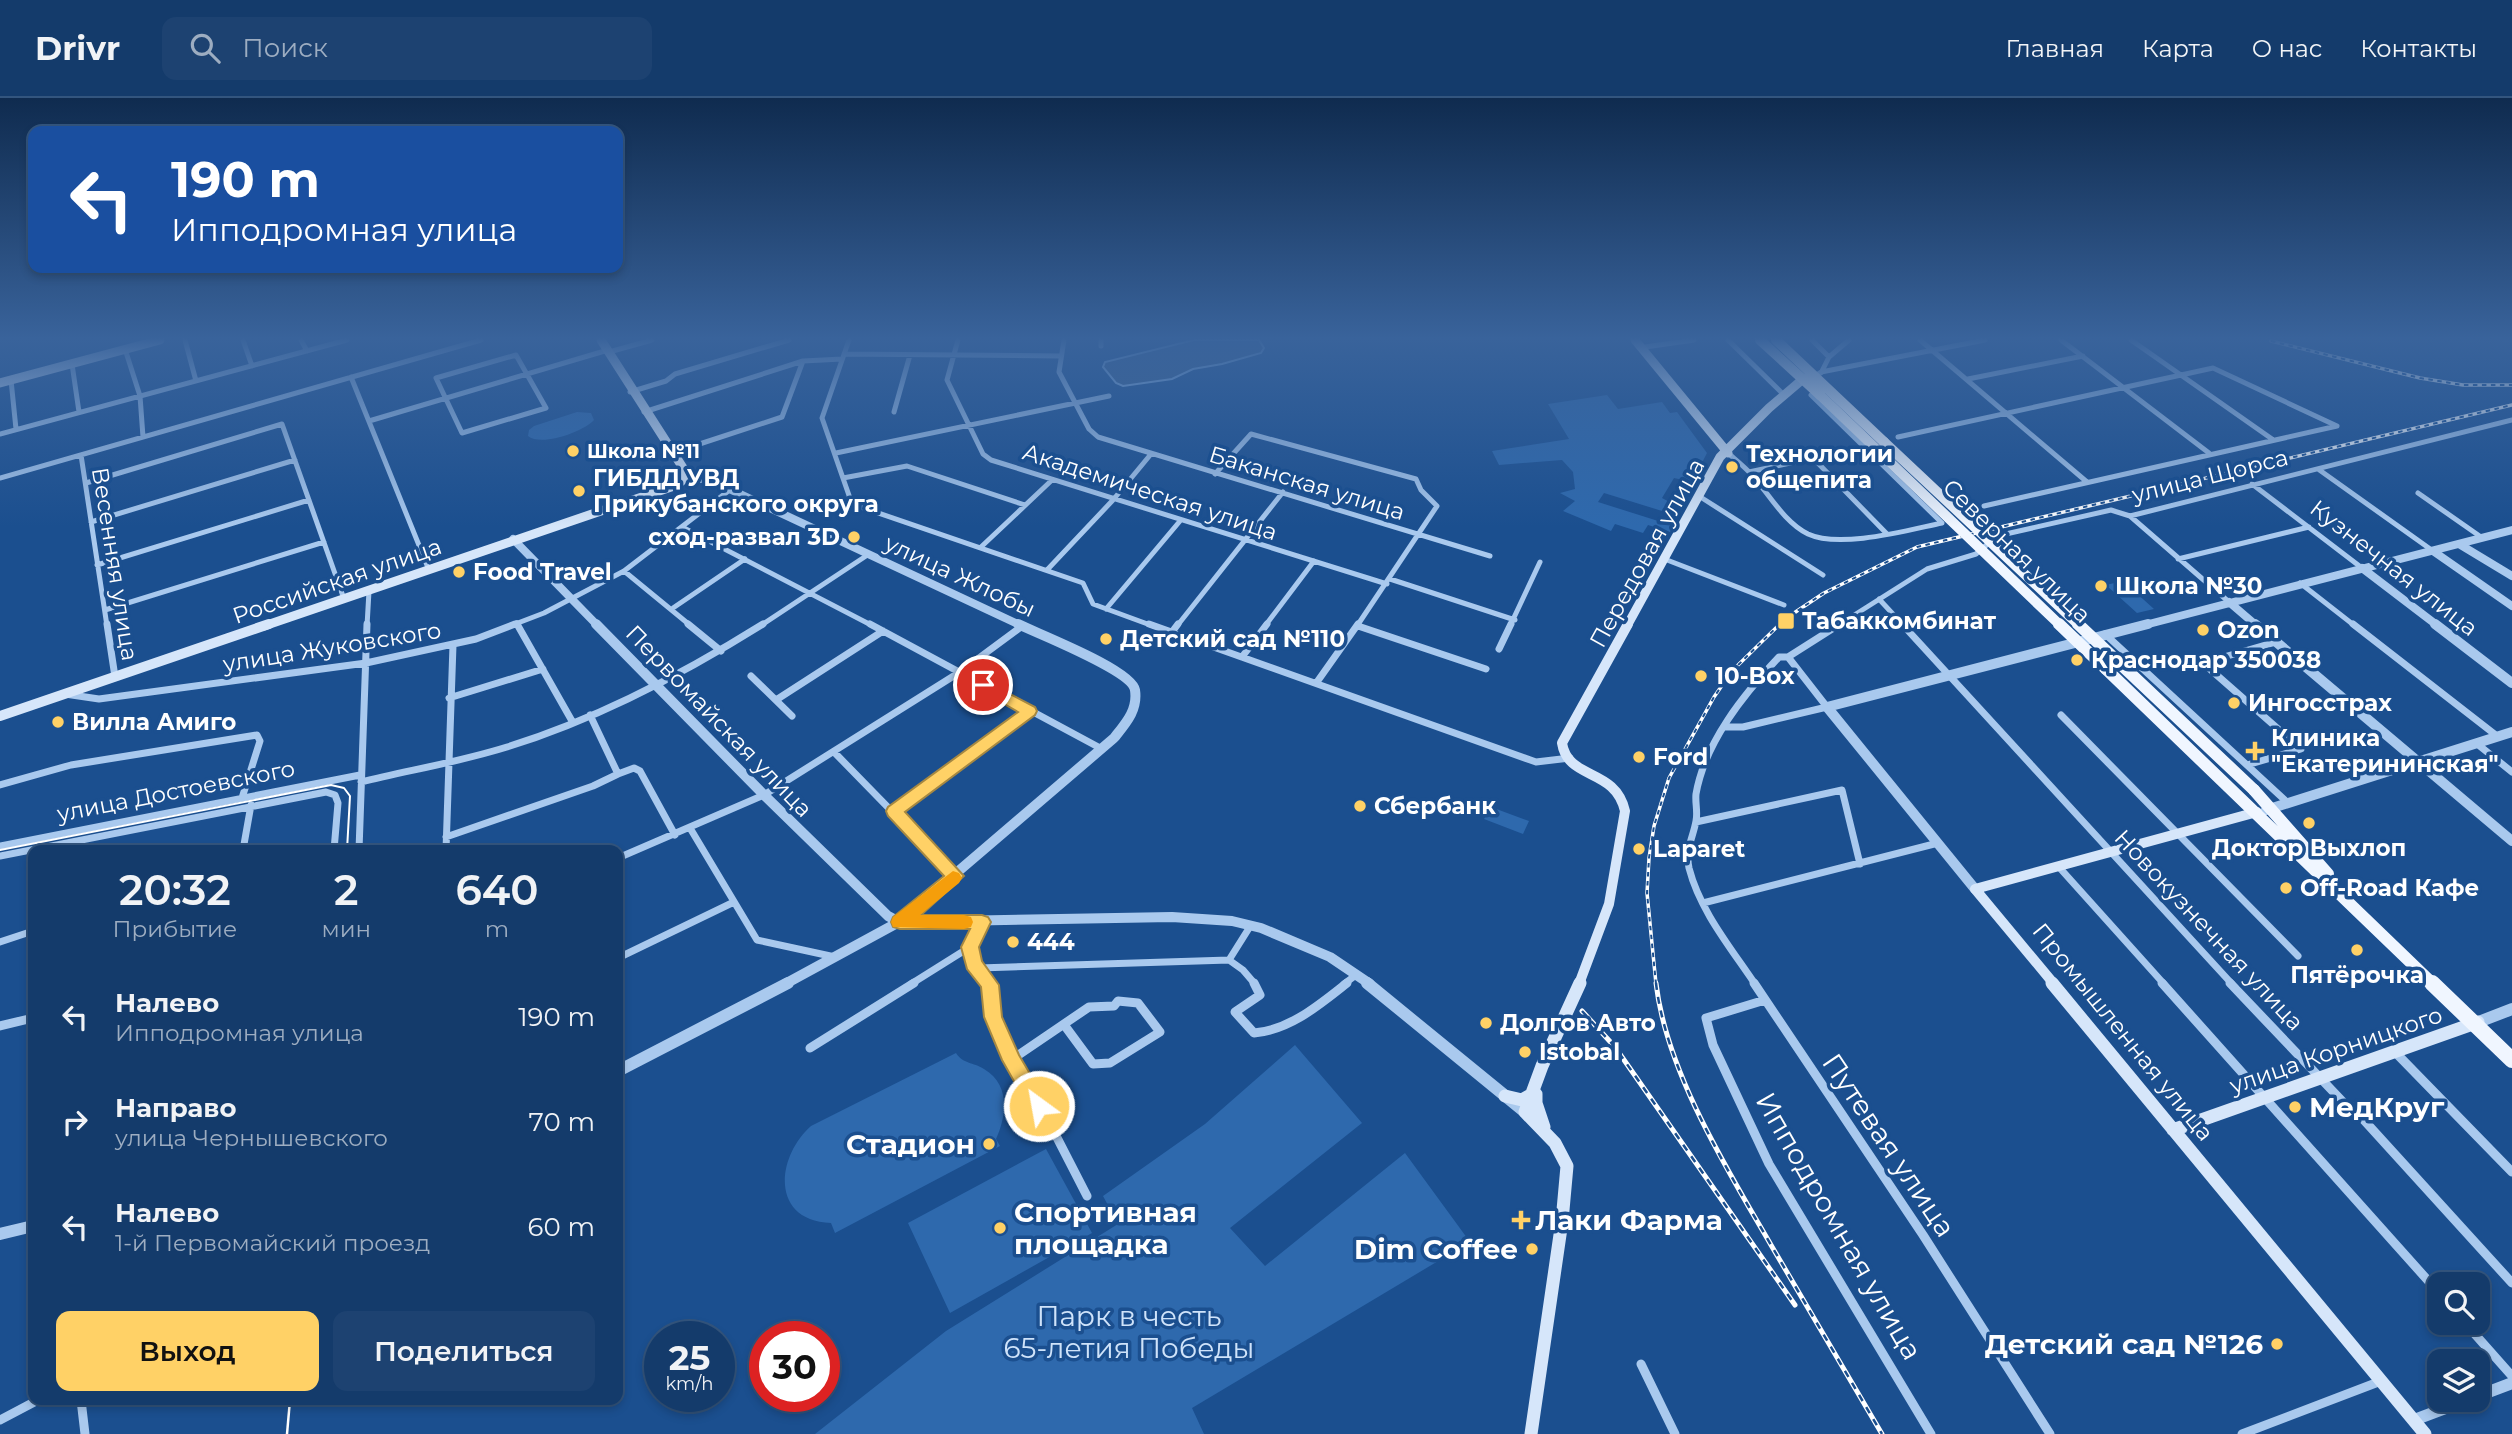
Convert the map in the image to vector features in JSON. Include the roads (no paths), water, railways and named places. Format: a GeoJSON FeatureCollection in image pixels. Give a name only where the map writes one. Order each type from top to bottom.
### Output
{"type":"FeatureCollection","features":[{"type":"Feature","properties":{"kind":"main road"},"geometry":{"type":"LineString","coordinates":[[639,402],[671,453],[681,476]]}},
{"type":"Feature","properties":{"kind":"main road"},"geometry":{"type":"LineString","coordinates":[[1691,402],[1728,447]]}},
{"type":"Feature","properties":{"kind":"main road","name":"Передовая улица"},"geometry":{"type":"LineString","coordinates":[[1568,758],[1562,743],[1578,710],[1728,447],[1777,402]]}},
{"type":"Feature","properties":{"kind":"main road","name":"Передовая улица"},"geometry":{"type":"LineString","coordinates":[[1568,758],[1567,742],[1728,447],[1780,402]]}},
{"type":"Feature","properties":{"kind":"main road","name":"Северная улица"},"geometry":{"type":"LineString","coordinates":[[1830,402],[2254,790],[2326,872],[2512,1060]]}},
{"type":"Feature","properties":{"kind":"main road","name":"Северная улица"},"geometry":{"type":"LineString","coordinates":[[1830,402],[2477,1022],[2512,1050]]}},
{"type":"Feature","properties":{"kind":"main road","name":"Российская улица"},"geometry":{"type":"LineString","coordinates":[[0,714],[653,492],[681,476]]}},
{"type":"Feature","properties":{"kind":"main road","name":"Российская улица"},"geometry":{"type":"LineString","coordinates":[[343,598],[428,569]]}},
{"type":"Feature","properties":{"kind":"main road","name":"Российская улица"},"geometry":{"type":"LineString","coordinates":[[0,714],[115,675]]}},
{"type":"Feature","properties":{"kind":"main road"},"geometry":{"type":"LineString","coordinates":[[1531,1434],[1566,1178],[1563,1154],[1546,1132],[1525,1112],[1601,932],[1612,899],[1624,820],[1624,804],[1615,787],[1568,758]]}},
{"type":"Feature","properties":{"kind":"main road"},"geometry":{"type":"LineString","coordinates":[[1975,889],[2257,812]]}},
{"type":"Feature","properties":{"kind":"main road","name":"Промышленная улица"},"geometry":{"type":"LineString","coordinates":[[1975,889],[2425,1434]]}},
{"type":"Feature","properties":{"kind":"main road","name":"улица Корницкого"},"geometry":{"type":"LineString","coordinates":[[2174,1130],[2477,1022]]}},
{"type":"Feature","properties":{"kind":"main road"},"geometry":{"type":"LineString","coordinates":[[1509,1097],[1523,1100],[1533,1095]]}},
{"type":"Feature","properties":{"kind":"main road"},"geometry":{"type":"LineString","coordinates":[[1533,1095],[1546,1132]]}},
{"type":"Feature","properties":{"kind":"street"},"geometry":{"type":"LineString","coordinates":[[13,402],[16,429]]}},
{"type":"Feature","properties":{"kind":"street"},"geometry":{"type":"LineString","coordinates":[[78,402],[79,412]]}},
{"type":"Feature","properties":{"kind":"street"},"geometry":{"type":"LineString","coordinates":[[0,434],[116,402]]}},
{"type":"Feature","properties":{"kind":"street"},"geometry":{"type":"LineString","coordinates":[[140,402],[143,437]]}},
{"type":"Feature","properties":{"kind":"street"},"geometry":{"type":"LineString","coordinates":[[0,478],[263,402]]}},
{"type":"Feature","properties":{"kind":"street"},"geometry":{"type":"LineString","coordinates":[[361,402],[428,569]]}},
{"type":"Feature","properties":{"kind":"street"},"geometry":{"type":"LineString","coordinates":[[369,421],[431,402]]}},
{"type":"Feature","properties":{"kind":"street"},"geometry":{"type":"LineString","coordinates":[[448,402],[463,433],[547,408],[544,402]]}},
{"type":"Feature","properties":{"kind":"street"},"geometry":{"type":"LineString","coordinates":[[645,412],[674,402]]}},
{"type":"Feature","properties":{"kind":"street"},"geometry":{"type":"LineString","coordinates":[[671,453],[782,417],[788,402]]}},
{"type":"Feature","properties":{"kind":"street"},"geometry":{"type":"LineString","coordinates":[[827,402],[822,418],[852,504],[1083,583],[1093,604],[1105,609],[1317,682],[1536,762],[1568,758]]}},
{"type":"Feature","properties":{"kind":"street"},"geometry":{"type":"LineString","coordinates":[[894,412],[897,402]]}},
{"type":"Feature","properties":{"kind":"street","name":"Академическая улица"},"geometry":{"type":"LineString","coordinates":[[957,402],[983,454],[991,460],[1247,542],[1515,620]]}},
{"type":"Feature","properties":{"kind":"street"},"geometry":{"type":"LineString","coordinates":[[836,453],[1072,402]]}},
{"type":"Feature","properties":{"kind":"street","name":"Баканская улица"},"geometry":{"type":"LineString","coordinates":[[1074,402],[1089,429],[1098,437],[1490,556]]}},
{"type":"Feature","properties":{"kind":"street"},"geometry":{"type":"LineString","coordinates":[[1728,447],[1791,521],[1816,538],[1888,535],[1942,523],[1864,447],[1828,402]]}},
{"type":"Feature","properties":{"kind":"street"},"geometry":{"type":"LineString","coordinates":[[1995,402],[2087,482]]}},
{"type":"Feature","properties":{"kind":"street"},"geometry":{"type":"LineString","coordinates":[[1898,436],[2058,402]]}},
{"type":"Feature","properties":{"kind":"street"},"geometry":{"type":"LineString","coordinates":[[2145,402],[2210,453]]}},
{"type":"Feature","properties":{"kind":"street"},"geometry":{"type":"LineString","coordinates":[[2220,402],[2272,439]]}},
{"type":"Feature","properties":{"kind":"street","name":"улица Щорса"},"geometry":{"type":"LineString","coordinates":[[1984,506],[2337,425],[2288,402]]}},
{"type":"Feature","properties":{"kind":"street","name":"улица Щорса"},"geometry":{"type":"LineString","coordinates":[[1693,880],[1687,854],[1689,836],[1696,822],[1696,793],[1705,768],[1726,727],[1759,677],[1779,657],[1788,657],[1927,569],[1976,554],[1997,536],[2111,510],[2130,516],[2512,420]]}},
{"type":"Feature","properties":{"kind":"street"},"geometry":{"type":"LineString","coordinates":[[86,483],[282,424],[343,598]]}},
{"type":"Feature","properties":{"kind":"street"},"geometry":{"type":"LineString","coordinates":[[1215,474],[1251,434],[1416,478],[1421,490],[1437,506],[1389,582],[1317,682]]}},
{"type":"Feature","properties":{"kind":"street"},"geometry":{"type":"LineString","coordinates":[[1749,472],[1864,447]]}},
{"type":"Feature","properties":{"kind":"street"},"geometry":{"type":"LineString","coordinates":[[1047,569],[1113,500],[1151,454]]}},
{"type":"Feature","properties":{"kind":"street","name":"Весенняя улица"},"geometry":{"type":"LineString","coordinates":[[81,455],[115,675]]}},
{"type":"Feature","properties":{"kind":"street"},"geometry":{"type":"LineString","coordinates":[[1812,457],[1888,535]]}},
{"type":"Feature","properties":{"kind":"street"},"geometry":{"type":"LineString","coordinates":[[91,522],[295,460]]}},
{"type":"Feature","properties":{"kind":"street"},"geometry":{"type":"LineString","coordinates":[[843,478],[907,466],[1025,505]]}},
{"type":"Feature","properties":{"kind":"street"},"geometry":{"type":"LineString","coordinates":[[2318,469],[2512,606]]}},
{"type":"Feature","properties":{"kind":"street","name":"улица Жлобы"},"geometry":{"type":"LineString","coordinates":[[681,476],[708,479],[731,489],[1116,670],[1132,681],[1135,690],[1132,716],[1102,749]]}},
{"type":"Feature","properties":{"kind":"street"},"geometry":{"type":"LineString","coordinates":[[981,547],[1052,480]]}},
{"type":"Feature","properties":{"kind":"street","name":"Кузнечная улица"},"geometry":{"type":"LineString","coordinates":[[2252,484],[2512,683]]}},
{"type":"Feature","properties":{"kind":"street","name":"улица Жуковского"},"geometry":{"type":"LineString","coordinates":[[64,694],[99,699],[366,663],[453,645],[573,599],[624,571],[731,489]]}},
{"type":"Feature","properties":{"kind":"street"},"geometry":{"type":"LineString","coordinates":[[1172,632],[1247,542],[1283,492]]}},
{"type":"Feature","properties":{"kind":"street"},"geometry":{"type":"LineString","coordinates":[[2418,493],[2481,537]]}},
{"type":"Feature","properties":{"kind":"street"},"geometry":{"type":"LineString","coordinates":[[1702,498],[1823,575]]}},
{"type":"Feature","properties":{"kind":"street"},"geometry":{"type":"LineString","coordinates":[[97,565],[309,500]]}},
{"type":"Feature","properties":{"kind":"street"},"geometry":{"type":"LineString","coordinates":[[2130,516],[2229,603],[2512,841]]}},
{"type":"Feature","properties":{"kind":"street"},"geometry":{"type":"LineString","coordinates":[[1105,609],[1180,521]]}},
{"type":"Feature","properties":{"kind":"street"},"geometry":{"type":"LineString","coordinates":[[623,1069],[648,1058],[900,922],[1102,749],[682,527]]}},
{"type":"Feature","properties":{"kind":"street"},"geometry":{"type":"LineString","coordinates":[[2178,559],[2309,527]]}},
{"type":"Feature","properties":{"kind":"street"},"geometry":{"type":"LineString","coordinates":[[1726,727],[1743,727],[1947,676],[2512,530]]}},
{"type":"Feature","properties":{"kind":"street","name":"Первомайская улица"},"geometry":{"type":"LineString","coordinates":[[517,538],[657,686],[872,904],[900,922]]}},
{"type":"Feature","properties":{"kind":"street"},"geometry":{"type":"LineString","coordinates":[[105,610],[324,542]]}},
{"type":"Feature","properties":{"kind":"street"},"geometry":{"type":"LineString","coordinates":[[2459,544],[2512,576]]}},
{"type":"Feature","properties":{"kind":"street","name":"улица Достоевского"},"geometry":{"type":"LineString","coordinates":[[0,846],[447,761],[510,746],[657,686],[721,651],[869,554]]}},
{"type":"Feature","properties":{"kind":"street"},"geometry":{"type":"LineString","coordinates":[[673,608],[745,559]]}},
{"type":"Feature","properties":{"kind":"street"},"geometry":{"type":"LineString","coordinates":[[1242,657],[1314,561]]}},
{"type":"Feature","properties":{"kind":"street"},"geometry":{"type":"LineString","coordinates":[[1667,561],[1784,605]]}},
{"type":"Feature","properties":{"kind":"street"},"geometry":{"type":"LineString","coordinates":[[1499,649],[1541,562]]}},
{"type":"Feature","properties":{"kind":"street"},"geometry":{"type":"LineString","coordinates":[[624,571],[673,608],[721,651]]}},
{"type":"Feature","properties":{"kind":"street"},"geometry":{"type":"LineString","coordinates":[[2300,583],[2497,736]]}},
{"type":"Feature","properties":{"kind":"street"},"geometry":{"type":"LineString","coordinates":[[359,845],[369,591]]}},
{"type":"Feature","properties":{"kind":"street","name":"Новокузнечная улица"},"geometry":{"type":"LineString","coordinates":[[1879,599],[1947,676],[2344,1103],[2352,1107],[2512,1283]]}},
{"type":"Feature","properties":{"kind":"street"},"geometry":{"type":"LineString","coordinates":[[516,623],[572,721]]}},
{"type":"Feature","properties":{"kind":"street"},"geometry":{"type":"LineString","coordinates":[[1358,626],[1486,669]]}},
{"type":"Feature","properties":{"kind":"street"},"geometry":{"type":"LineString","coordinates":[[623,856],[764,795],[960,672],[1021,627]]}},
{"type":"Feature","properties":{"kind":"street"},"geometry":{"type":"LineString","coordinates":[[776,700],[883,631]]}},
{"type":"Feature","properties":{"kind":"street"},"geometry":{"type":"LineString","coordinates":[[2105,634],[2288,803]]}},
{"type":"Feature","properties":{"kind":"street"},"geometry":{"type":"LineString","coordinates":[[2247,765],[2301,749],[2203,663],[2276,642]]}},
{"type":"Feature","properties":{"kind":"street"},"geometry":{"type":"LineString","coordinates":[[446,845],[449,698],[453,645]]}},
{"type":"Feature","properties":{"kind":"street","name":"Промышленная улица"},"geometry":{"type":"LineString","coordinates":[[1788,657],[1975,889]]}},
{"type":"Feature","properties":{"kind":"street"},"geometry":{"type":"LineString","coordinates":[[449,698],[543,669]]}},
{"type":"Feature","properties":{"kind":"street"},"geometry":{"type":"LineString","coordinates":[[751,676],[792,716]]}},
{"type":"Feature","properties":{"kind":"street"},"geometry":{"type":"LineString","coordinates":[[894,811],[1029,711]]}},
{"type":"Feature","properties":{"kind":"street"},"geometry":{"type":"LineString","coordinates":[[590,715],[618,774]]}},
{"type":"Feature","properties":{"kind":"street"},"geometry":{"type":"LineString","coordinates":[[2061,715],[2298,956]]}},
{"type":"Feature","properties":{"kind":"street"},"geometry":{"type":"LineString","coordinates":[[2257,812],[2512,732]]}},
{"type":"Feature","properties":{"kind":"street"},"geometry":{"type":"LineString","coordinates":[[0,785],[71,765],[257,735],[260,741],[242,798]]}},
{"type":"Feature","properties":{"kind":"street"},"geometry":{"type":"LineString","coordinates":[[2476,743],[2512,772]]}},
{"type":"Feature","properties":{"kind":"street"},"geometry":{"type":"LineString","coordinates":[[834,752],[955,876]]}},
{"type":"Feature","properties":{"kind":"street"},"geometry":{"type":"LineString","coordinates":[[446,836],[593,786],[634,768],[640,771],[675,835]]}},
{"type":"Feature","properties":{"kind":"street"},"geometry":{"type":"LineString","coordinates":[[1696,822],[1842,790],[1860,864]]}},
{"type":"Feature","properties":{"kind":"street"},"geometry":{"type":"LineString","coordinates":[[54,845],[326,792],[335,795],[338,803],[334,845]]}},
{"type":"Feature","properties":{"kind":"street"},"geometry":{"type":"LineString","coordinates":[[244,845],[251,805]]}},
{"type":"Feature","properties":{"kind":"street"},"geometry":{"type":"LineString","coordinates":[[690,828],[757,940],[836,957]]}},
{"type":"Feature","properties":{"kind":"street"},"geometry":{"type":"LineString","coordinates":[[1703,903],[1938,843]]}},
{"type":"Feature","properties":{"kind":"street"},"geometry":{"type":"LineString","coordinates":[[0,856],[28,850]]}},
{"type":"Feature","properties":{"kind":"street"},"geometry":{"type":"LineString","coordinates":[[2058,866],[2427,1279]]}},
{"type":"Feature","properties":{"kind":"street","name":"Путевая улица"},"geometry":{"type":"LineString","coordinates":[[1693,880],[1703,903],[1765,1000],[1923,1235],[2050,1434]]}},
{"type":"Feature","properties":{"kind":"street"},"geometry":{"type":"LineString","coordinates":[[623,956],[734,902]]}},
{"type":"Feature","properties":{"kind":"street"},"geometry":{"type":"LineString","coordinates":[[900,922],[1172,917],[1205,918],[1251,925],[1330,957],[1525,1112]]}},
{"type":"Feature","properties":{"kind":"street"},"geometry":{"type":"LineString","coordinates":[[810,1048],[970,947],[982,922]]}},
{"type":"Feature","properties":{"kind":"street"},"geometry":{"type":"LineString","coordinates":[[1229,960],[1251,925]]}},
{"type":"Feature","properties":{"kind":"street"},"geometry":{"type":"LineString","coordinates":[[0,943],[28,933]]}},
{"type":"Feature","properties":{"kind":"street"},"geometry":{"type":"LineString","coordinates":[[970,947],[974,964],[990,985],[993,1017],[1011,1060],[1050,1124],[1087,1196]]}},
{"type":"Feature","properties":{"kind":"street"},"geometry":{"type":"LineString","coordinates":[[979,968],[1229,960],[1239,966],[1258,988],[1260,995],[1235,1012],[1254,1033],[1267,1034],[1308,1011],[1356,975]]}},
{"type":"Feature","properties":{"kind":"street","name":"Ипподромная улица"},"geometry":{"type":"LineString","coordinates":[[1765,1000],[1706,1018],[1713,1045],[1769,1164],[1931,1434]]}},
{"type":"Feature","properties":{"kind":"street"},"geometry":{"type":"LineString","coordinates":[[1011,1060],[1065,1026],[1069,1018],[1089,1007],[1114,1006],[1118,1001],[1138,1003],[1160,1032],[1111,1063],[1093,1064],[1065,1026]]}},
{"type":"Feature","properties":{"kind":"street","name":"улица Корницкого"},"geometry":{"type":"LineString","coordinates":[[2477,1022],[2512,1009]]}},
{"type":"Feature","properties":{"kind":"street"},"geometry":{"type":"LineString","coordinates":[[0,1026],[28,1019]]}},
{"type":"Feature","properties":{"kind":"street"},"geometry":{"type":"LineString","coordinates":[[2394,1051],[2512,1172]]}},
{"type":"Feature","properties":{"kind":"street"},"geometry":{"type":"LineString","coordinates":[[0,1234],[28,1227]]}},
{"type":"Feature","properties":{"kind":"street"},"geometry":{"type":"LineString","coordinates":[[2476,1335],[2512,1376]]}},
{"type":"Feature","properties":{"kind":"street"},"geometry":{"type":"LineString","coordinates":[[1641,1364],[1675,1434]]}},
{"type":"Feature","properties":{"kind":"street"},"geometry":{"type":"LineString","coordinates":[[2242,1434],[2381,1381]]}},
{"type":"Feature","properties":{"kind":"street"},"geometry":{"type":"LineString","coordinates":[[2490,1391],[2512,1383]]}},
{"type":"Feature","properties":{"kind":"street"},"geometry":{"type":"LineString","coordinates":[[0,1420],[28,1405]]}},
{"type":"Feature","properties":{"kind":"street"},"geometry":{"type":"LineString","coordinates":[[82,1405],[85,1434]]}},
{"type":"Feature","properties":{"kind":"street"},"geometry":{"type":"LineString","coordinates":[[2414,1420],[2435,1412]]}},
{"type":"Feature","properties":{"kind":"tram line"},"geometry":{"type":"LineString","coordinates":[[0,850],[331,785],[344,788],[350,796],[347,845]]}},
{"type":"Feature","properties":{"kind":"tram line"},"geometry":{"type":"LineString","coordinates":[[287,1434],[290,1405]]}},
{"type":"Feature","properties":{"kind":"railway"},"geometry":{"type":"LineString","coordinates":[[1656,984],[1647,893],[1649,858],[1654,826],[1669,778],[1714,697],[1732,671],[1785,619],[1824,593],[1917,547],[2512,405]]}},
{"type":"Feature","properties":{"kind":"railway"},"geometry":{"type":"LineString","coordinates":[[1656,983],[1672,1050],[1685,1085],[1718,1152],[1882,1434]]}},
{"type":"Feature","properties":{"kind":"railway"},"geometry":{"type":"LineString","coordinates":[[1582,1011],[1615,1047],[1795,1305]]}},
{"type":"Feature","properties":{"kind":"place","name":"Школа №11"},"geometry":{"type":"Point","coordinates":[573,451]}},
{"type":"Feature","properties":{"kind":"place","name":"Технологии общепита"},"geometry":{"type":"Point","coordinates":[1732,467]}},
{"type":"Feature","properties":{"kind":"place","name":"ГИБДД УВД Прикубанского округа"},"geometry":{"type":"Point","coordinates":[579,491]}},
{"type":"Feature","properties":{"kind":"place","name":"сход-развал 3D"},"geometry":{"type":"Point","coordinates":[854,537]}},
{"type":"Feature","properties":{"kind":"place","name":"Food Travel"},"geometry":{"type":"Point","coordinates":[459,572]}},
{"type":"Feature","properties":{"kind":"place","name":"Школа №30"},"geometry":{"type":"Point","coordinates":[2101,586]}},
{"type":"Feature","properties":{"kind":"place","name":"Табаккомбинат"},"geometry":{"type":"Point","coordinates":[1786,621]}},
{"type":"Feature","properties":{"kind":"place","name":"Ozon"},"geometry":{"type":"Point","coordinates":[2203,630]}},
{"type":"Feature","properties":{"kind":"place","name":"Детский сад №110"},"geometry":{"type":"Point","coordinates":[1106,639]}},
{"type":"Feature","properties":{"kind":"place","name":"Краснодар 350038"},"geometry":{"type":"Point","coordinates":[2077,660]}},
{"type":"Feature","properties":{"kind":"place","name":"10-Box"},"geometry":{"type":"Point","coordinates":[1701,676]}},
{"type":"Feature","properties":{"kind":"place","name":"Ингосстрах"},"geometry":{"type":"Point","coordinates":[2234,703]}},
{"type":"Feature","properties":{"kind":"place","name":"Вилла Амиго"},"geometry":{"type":"Point","coordinates":[58,722]}},
{"type":"Feature","properties":{"kind":"place","name":"Клиника \"Екатерининская\""},"geometry":{"type":"Point","coordinates":[2255,751]}},
{"type":"Feature","properties":{"kind":"place","name":"Ford"},"geometry":{"type":"Point","coordinates":[1639,757]}},
{"type":"Feature","properties":{"kind":"place","name":"Сбербанк"},"geometry":{"type":"Point","coordinates":[1360,806]}},
{"type":"Feature","properties":{"kind":"place","name":"Доктор Выхлоп"},"geometry":{"type":"Point","coordinates":[2309,823]}},
{"type":"Feature","properties":{"kind":"place","name":"Laparet"},"geometry":{"type":"Point","coordinates":[1639,849]}},
{"type":"Feature","properties":{"kind":"place","name":"Off-Road Кафе"},"geometry":{"type":"Point","coordinates":[2286,888]}},
{"type":"Feature","properties":{"kind":"place","name":"444"},"geometry":{"type":"Point","coordinates":[1013,942]}},
{"type":"Feature","properties":{"kind":"place","name":"Пятёрочка"},"geometry":{"type":"Point","coordinates":[2357,950]}},
{"type":"Feature","properties":{"kind":"place","name":"Долгов Авто"},"geometry":{"type":"Point","coordinates":[1486,1023]}},
{"type":"Feature","properties":{"kind":"place","name":"Istobal"},"geometry":{"type":"Point","coordinates":[1525,1052]}},
{"type":"Feature","properties":{"kind":"place","name":"МедКруг"},"geometry":{"type":"Point","coordinates":[2295,1107]}},
{"type":"Feature","properties":{"kind":"place","name":"Стадион"},"geometry":{"type":"Point","coordinates":[989,1144]}},
{"type":"Feature","properties":{"kind":"place","name":"Лаки Фарма"},"geometry":{"type":"Point","coordinates":[1521,1220]}},
{"type":"Feature","properties":{"kind":"place","name":"Спортивная площадка"},"geometry":{"type":"Point","coordinates":[1000,1228]}},
{"type":"Feature","properties":{"kind":"place","name":"Dim Coffee"},"geometry":{"type":"Point","coordinates":[1532,1249]}},
{"type":"Feature","properties":{"kind":"place","name":"Детский сад №126"},"geometry":{"type":"Point","coordinates":[2277,1344]}},
{"type":"Feature","properties":{"kind":"park label","name":"Парк в честь 65-летия Победы"},"geometry":{"type":"Point","coordinates":[1129,1332]}}]}
